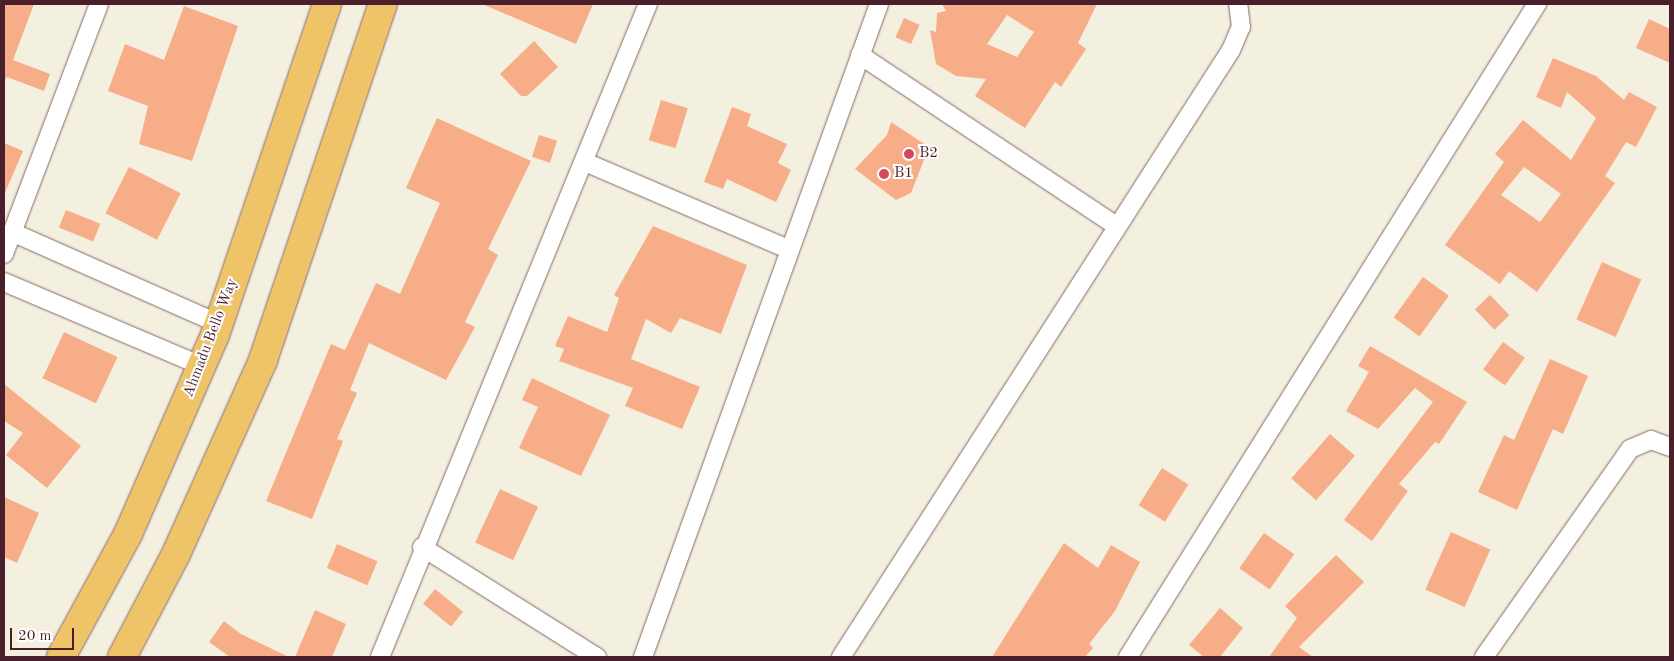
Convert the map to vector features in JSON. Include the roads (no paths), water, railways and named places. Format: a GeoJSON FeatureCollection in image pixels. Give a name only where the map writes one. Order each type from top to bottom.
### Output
{"type":"FeatureCollection","features":[{"type":"Feature","properties":{"kind":"main road","name":"Ahmadu Bello Way"},"geometry":{"type":"LineString","coordinates":[[61,657],[128,534],[202,366],[219,324],[327,4]]}},
{"type":"Feature","properties":{"kind":"main road"},"geometry":{"type":"LineString","coordinates":[[122,657],[176,554],[263,360],[384,4]]}},
{"type":"Feature","properties":{"kind":"street"},"geometry":{"type":"LineString","coordinates":[[4,254],[14,233],[99,4]]}},
{"type":"Feature","properties":{"kind":"street"},"geometry":{"type":"LineString","coordinates":[[380,657],[422,547],[585,162],[648,4]]}},
{"type":"Feature","properties":{"kind":"street"},"geometry":{"type":"LineString","coordinates":[[643,657],[788,249],[879,4]]}},
{"type":"Feature","properties":{"kind":"street"},"geometry":{"type":"LineString","coordinates":[[841,657],[1115,225],[1231,50],[1241,27],[1238,4]]}},
{"type":"Feature","properties":{"kind":"street"},"geometry":{"type":"LineString","coordinates":[[1128,657],[1537,4]]}},
{"type":"Feature","properties":{"kind":"street"},"geometry":{"type":"LineString","coordinates":[[860,55],[1115,225]]}},
{"type":"Feature","properties":{"kind":"street"},"geometry":{"type":"LineString","coordinates":[[585,162],[788,249]]}},
{"type":"Feature","properties":{"kind":"street"},"geometry":{"type":"LineString","coordinates":[[14,233],[219,324]]}},
{"type":"Feature","properties":{"kind":"street"},"geometry":{"type":"LineString","coordinates":[[4,282],[202,366]]}},
{"type":"Feature","properties":{"kind":"street"},"geometry":{"type":"LineString","coordinates":[[1484,657],[1630,449],[1651,440],[1670,447]]}},
{"type":"Feature","properties":{"kind":"street"},"geometry":{"type":"LineString","coordinates":[[422,547],[597,657]]}},
{"type":"Feature","properties":{"kind":"place","name":"B2"},"geometry":{"type":"Point","coordinates":[909,154]}},
{"type":"Feature","properties":{"kind":"place","name":"B1"},"geometry":{"type":"Point","coordinates":[884,174]}}]}
